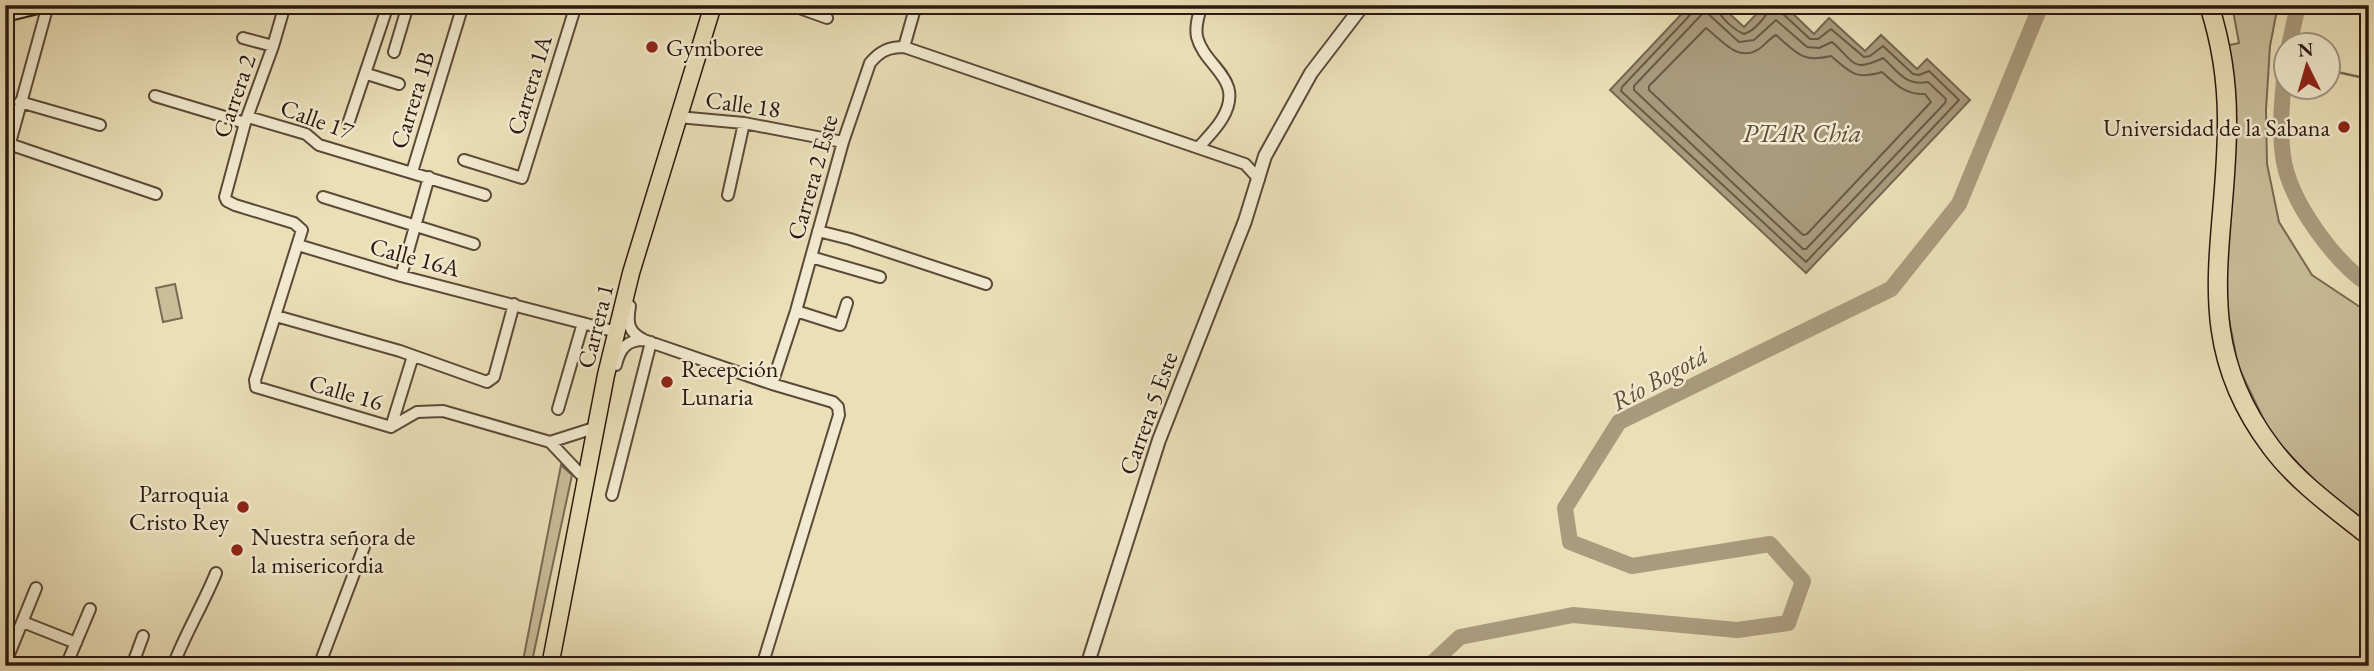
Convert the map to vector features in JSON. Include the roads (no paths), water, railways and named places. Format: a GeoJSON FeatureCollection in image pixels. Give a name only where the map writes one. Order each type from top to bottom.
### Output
{"type":"FeatureCollection","features":[{"type":"Feature","properties":{"kind":"highway"},"geometry":{"type":"LineString","coordinates":[[2209,5],[2221,49],[2227,100],[2217,294],[2219,321],[2228,363],[2248,412],[2271,447],[2320,498],[2369,536]]}},
{"type":"Feature","properties":{"kind":"main road"},"geometry":{"type":"LineString","coordinates":[[5,14],[42,5]]}},
{"type":"Feature","properties":{"kind":"main road","name":"Carrera 1"},"geometry":{"type":"LineString","coordinates":[[550,666],[594,428],[631,273],[713,5]]}},
{"type":"Feature","properties":{"kind":"street"},"geometry":{"type":"LineString","coordinates":[[5,161],[48,5]]}},
{"type":"Feature","properties":{"kind":"street","name":"Carrera 2"},"geometry":{"type":"LineString","coordinates":[[285,5],[246,120],[225,197],[227,201],[300,226],[302,230],[298,245]]}},
{"type":"Feature","properties":{"kind":"street"},"geometry":{"type":"LineString","coordinates":[[348,124],[388,5]]}},
{"type":"Feature","properties":{"kind":"street"},"geometry":{"type":"LineString","coordinates":[[394,52],[408,5]]}},
{"type":"Feature","properties":{"kind":"street","name":"Carrera 1B"},"geometry":{"type":"LineString","coordinates":[[401,276],[429,177],[412,172],[463,5]]}},
{"type":"Feature","properties":{"kind":"street","name":"Carrera 1A"},"geometry":{"type":"LineString","coordinates":[[464,160],[522,178],[576,5]]}},
{"type":"Feature","properties":{"kind":"street"},"geometry":{"type":"LineString","coordinates":[[791,5],[827,18]]}},
{"type":"Feature","properties":{"kind":"street"},"geometry":{"type":"LineString","coordinates":[[916,5],[904,47],[1245,164],[1259,179]]}},
{"type":"Feature","properties":{"kind":"street"},"geometry":{"type":"LineString","coordinates":[[1198,148],[1223,118],[1229,99],[1224,77],[1198,39],[1196,23],[1202,5]]}},
{"type":"Feature","properties":{"kind":"street","name":"Carrera 5 Este"},"geometry":{"type":"LineString","coordinates":[[1087,666],[1159,440],[1245,221],[1265,156],[1318,63],[1363,5]]}},
{"type":"Feature","properties":{"kind":"street"},"geometry":{"type":"LineString","coordinates":[[243,38],[273,46]]}},
{"type":"Feature","properties":{"kind":"street","name":"Carrera 2 Este"},"geometry":{"type":"LineString","coordinates":[[772,384],[796,311],[843,142],[870,63],[887,49],[904,47]]}},
{"type":"Feature","properties":{"kind":"street"},"geometry":{"type":"LineString","coordinates":[[367,74],[399,84]]}},
{"type":"Feature","properties":{"kind":"street","name":"Calle 17"},"geometry":{"type":"LineString","coordinates":[[155,96],[306,134],[319,145],[412,172]]}},
{"type":"Feature","properties":{"kind":"street"},"geometry":{"type":"LineString","coordinates":[[20,102],[100,125]]}},
{"type":"Feature","properties":{"kind":"street","name":"Calle 18"},"geometry":{"type":"LineString","coordinates":[[678,117],[744,122],[843,142]]}},
{"type":"Feature","properties":{"kind":"street"},"geometry":{"type":"LineString","coordinates":[[728,195],[744,122]]}},
{"type":"Feature","properties":{"kind":"street"},"geometry":{"type":"LineString","coordinates":[[9,144],[156,194]]}},
{"type":"Feature","properties":{"kind":"street"},"geometry":{"type":"LineString","coordinates":[[1245,164],[1265,156]]}},
{"type":"Feature","properties":{"kind":"street"},"geometry":{"type":"LineString","coordinates":[[429,177],[485,195]]}},
{"type":"Feature","properties":{"kind":"street"},"geometry":{"type":"LineString","coordinates":[[323,197],[474,244]]}},
{"type":"Feature","properties":{"kind":"street"},"geometry":{"type":"LineString","coordinates":[[818,231],[986,284]]}},
{"type":"Feature","properties":{"kind":"street"},"geometry":{"type":"LineString","coordinates":[[298,245],[276,316],[400,351],[484,382],[490,382],[494,377],[514,304]]}},
{"type":"Feature","properties":{"kind":"street","name":"Calle 16A"},"geometry":{"type":"LineString","coordinates":[[298,245],[401,276],[617,332]]}},
{"type":"Feature","properties":{"kind":"street"},"geometry":{"type":"LineString","coordinates":[[811,257],[880,277]]}},
{"type":"Feature","properties":{"kind":"street"},"geometry":{"type":"LineString","coordinates":[[631,273],[633,292],[628,324],[635,336],[832,402],[838,407],[839,415],[762,666]]}},
{"type":"Feature","properties":{"kind":"street"},"geometry":{"type":"LineString","coordinates":[[796,311],[840,325],[847,303]]}},
{"type":"Feature","properties":{"kind":"street","name":"Calle 16"},"geometry":{"type":"LineString","coordinates":[[276,316],[255,380],[256,387],[391,426],[414,413],[433,410],[550,442]]}},
{"type":"Feature","properties":{"kind":"street"},"geometry":{"type":"LineString","coordinates":[[558,409],[583,323]]}},
{"type":"Feature","properties":{"kind":"street"},"geometry":{"type":"LineString","coordinates":[[606,375],[616,365],[619,353],[625,345],[634,340],[648,341]]}},
{"type":"Feature","properties":{"kind":"street"},"geometry":{"type":"LineString","coordinates":[[612,495],[648,341]]}},
{"type":"Feature","properties":{"kind":"street"},"geometry":{"type":"LineString","coordinates":[[391,426],[413,356]]}},
{"type":"Feature","properties":{"kind":"street"},"geometry":{"type":"LineString","coordinates":[[585,479],[550,442],[594,428]]}},
{"type":"Feature","properties":{"kind":"street"},"geometry":{"type":"LineString","coordinates":[[319,666],[364,547]]}},
{"type":"Feature","properties":{"kind":"street"},"geometry":{"type":"LineString","coordinates":[[173,666],[184,637],[202,607],[216,573]]}},
{"type":"Feature","properties":{"kind":"street"},"geometry":{"type":"LineString","coordinates":[[5,664],[36,588]]}},
{"type":"Feature","properties":{"kind":"street"},"geometry":{"type":"LineString","coordinates":[[66,666],[90,609]]}},
{"type":"Feature","properties":{"kind":"street"},"geometry":{"type":"LineString","coordinates":[[23,622],[76,643]]}},
{"type":"Feature","properties":{"kind":"street"},"geometry":{"type":"LineString","coordinates":[[132,666],[144,636]]}},
{"type":"Feature","properties":{"kind":"water","name":"PTAR Chia"},"geometry":{"type":"Polygon","coordinates":[[[1690,5],[1720,5],[1744,27],[1765,5],[1784,5],[1814,34],[1829,18],[1865,51],[1881,35],[1917,69],[1927,59],[1970,100],[1806,273],[1610,90],[1690,5]]]}},
{"type":"Feature","properties":{"kind":"waterway","name":"Río Bogotá"},"geometry":{"type":"LineString","coordinates":[[1429,666],[1460,637],[1573,615],[1737,630],[1788,623],[1803,581],[1770,544],[1632,566],[1570,542],[1565,508],[1619,422],[1891,289],[1959,204],[2041,5]]}},
{"type":"Feature","properties":{"kind":"waterway","name":"Río Bogotá"},"geometry":{"type":"LineString","coordinates":[[2292,32],[2298,5]]}},
{"type":"Feature","properties":{"kind":"waterway"},"geometry":{"type":"LineString","coordinates":[[2342,73],[2369,79]]}},
{"type":"Feature","properties":{"kind":"waterway","name":"Río Bogotá"},"geometry":{"type":"LineString","coordinates":[[2283,102],[2281,136],[2284,162],[2296,196],[2329,247],[2369,285]]}},
{"type":"Feature","properties":{"kind":"place","name":"Gymboree"},"geometry":{"type":"Point","coordinates":[652,47]}},
{"type":"Feature","properties":{"kind":"place","name":"Universidad de la Sabana"},"geometry":{"type":"Point","coordinates":[2344,127]}},
{"type":"Feature","properties":{"kind":"place","name":"Recepción Lunaria"},"geometry":{"type":"Point","coordinates":[667,382]}},
{"type":"Feature","properties":{"kind":"place","name":"Parroquia Cristo Rey"},"geometry":{"type":"Point","coordinates":[243,507]}},
{"type":"Feature","properties":{"kind":"place","name":"Nuestra señora de la misericordia"},"geometry":{"type":"Point","coordinates":[237,550]}}]}
